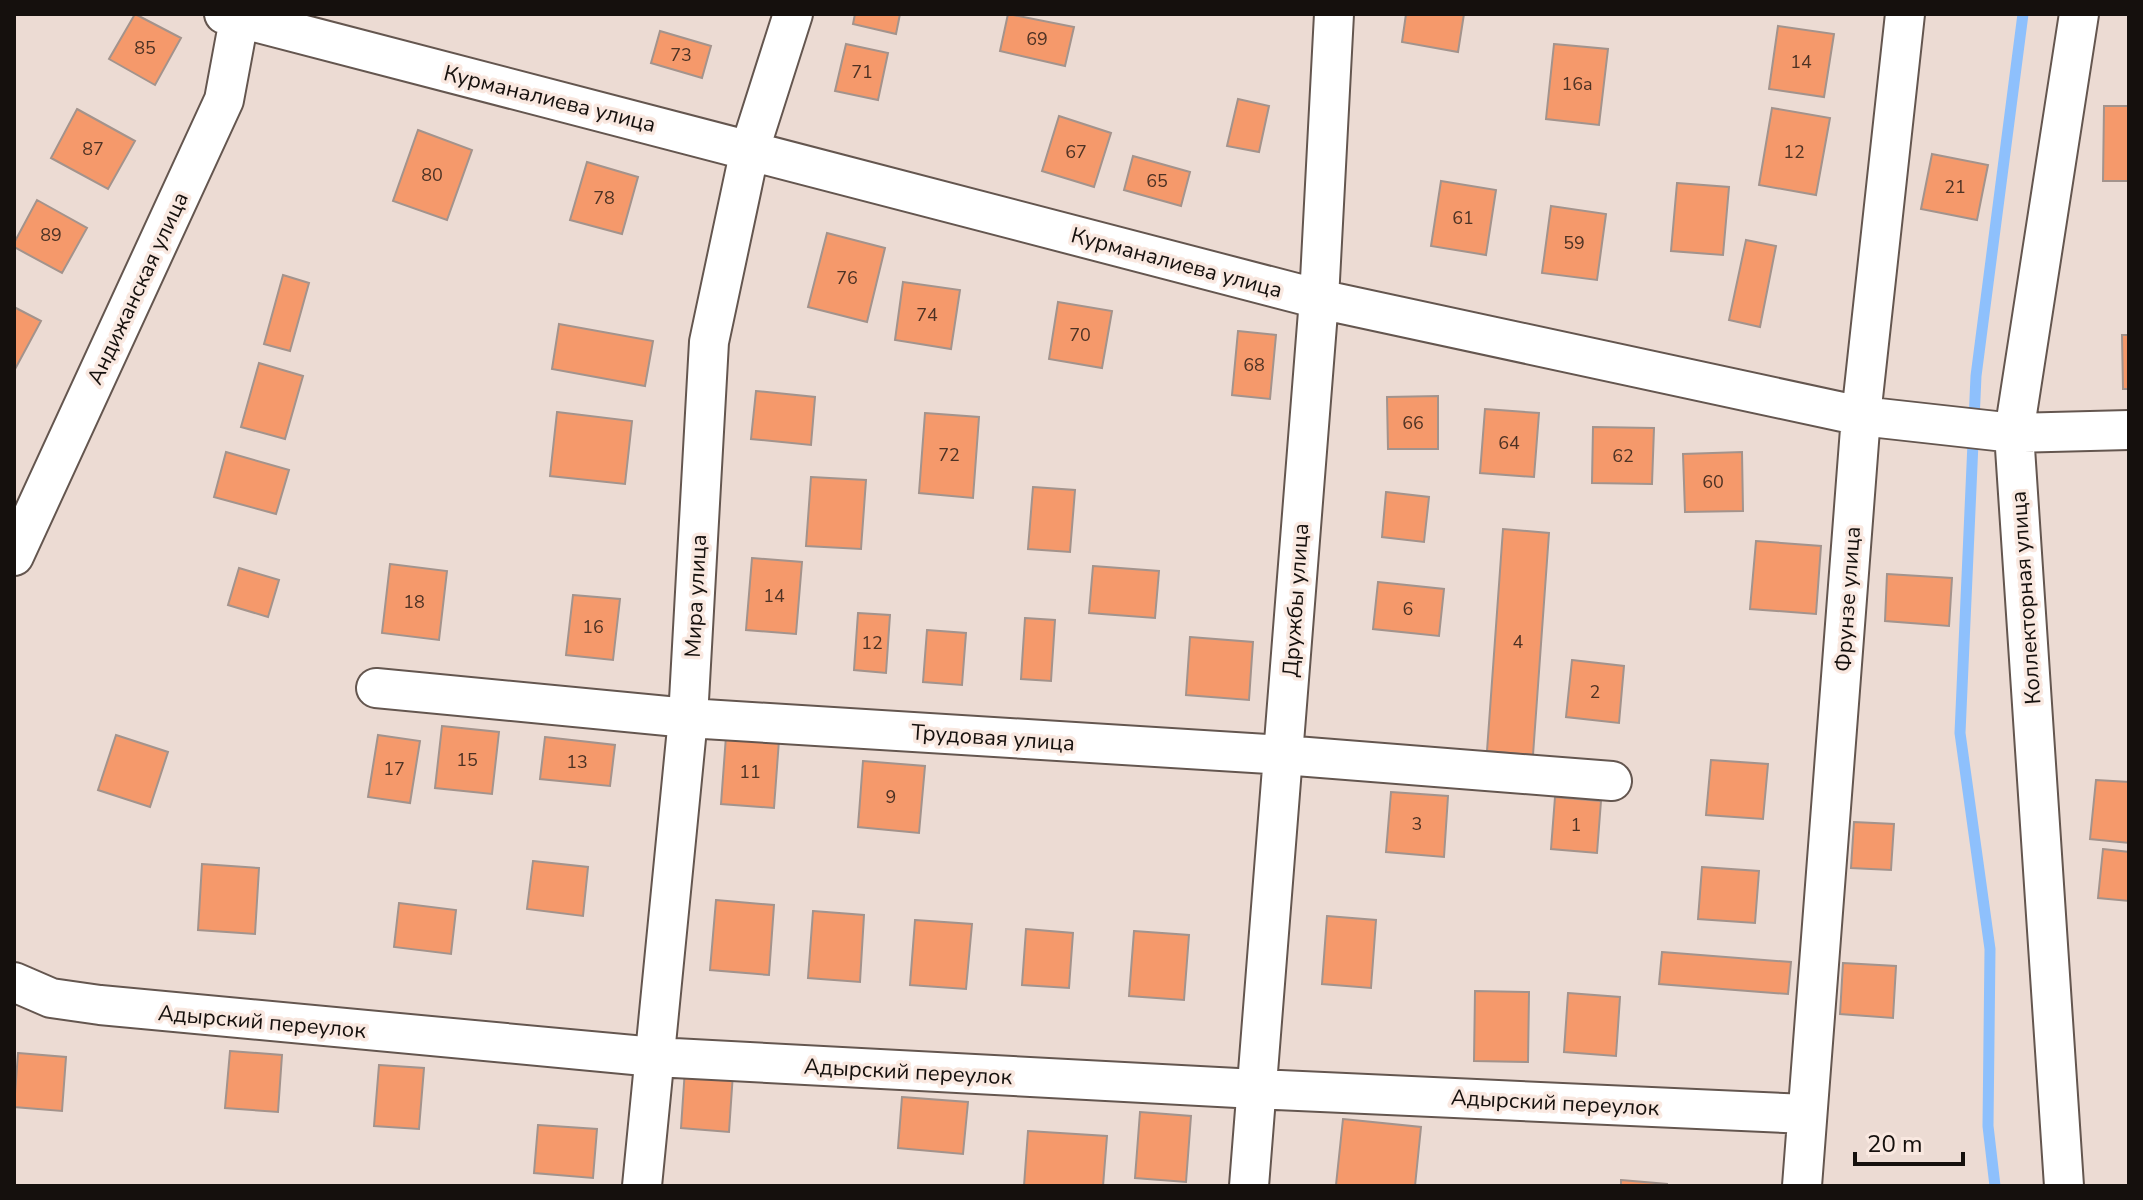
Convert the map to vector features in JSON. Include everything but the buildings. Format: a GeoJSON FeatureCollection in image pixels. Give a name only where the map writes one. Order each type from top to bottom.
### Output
{"type":"FeatureCollection","features":[{"type":"Feature","properties":{"kind":"street","name":"Мира улица"},"geometry":{"type":"LineString","coordinates":[[642,1186],[688,718],[709,342],[750,149],[793,14]]}},
{"type":"Feature","properties":{"kind":"street","name":"Дружбы улица"},"geometry":{"type":"LineString","coordinates":[[1249,1186],[1319,299],[1334,14]]}},
{"type":"Feature","properties":{"kind":"street","name":"Фрунзе улица"},"geometry":{"type":"LineString","coordinates":[[1802,1186],[1861,416],[1905,14]]}},
{"type":"Feature","properties":{"kind":"street","name":"Коллекторная улица"},"geometry":{"type":"LineString","coordinates":[[2064,1186],[2014,433],[2079,14]]}},
{"type":"Feature","properties":{"kind":"street","name":"Курманалиева улица"},"geometry":{"type":"LineString","coordinates":[[234,15],[1319,299],[1861,416],[2014,433],[2129,430]]}},
{"type":"Feature","properties":{"kind":"street","name":"Андижанская улица"},"geometry":{"type":"LineString","coordinates":[[14,556],[224,100],[234,15]]}},
{"type":"Feature","properties":{"kind":"street","name":"Трудовая улица"},"geometry":{"type":"LineString","coordinates":[[376,688],[688,718],[1283,755],[1612,781]]}},
{"type":"Feature","properties":{"kind":"street","name":"Адырский переулок"},"geometry":{"type":"LineString","coordinates":[[14,982],[51,998],[100,1005],[655,1057],[1807,1114]]}},
{"type":"Feature","properties":{"kind":"waterway"},"geometry":{"type":"LineString","coordinates":[[1995,1186],[1988,1126],[1990,949],[1960,733],[1976,376],[2023,14]]}}]}
